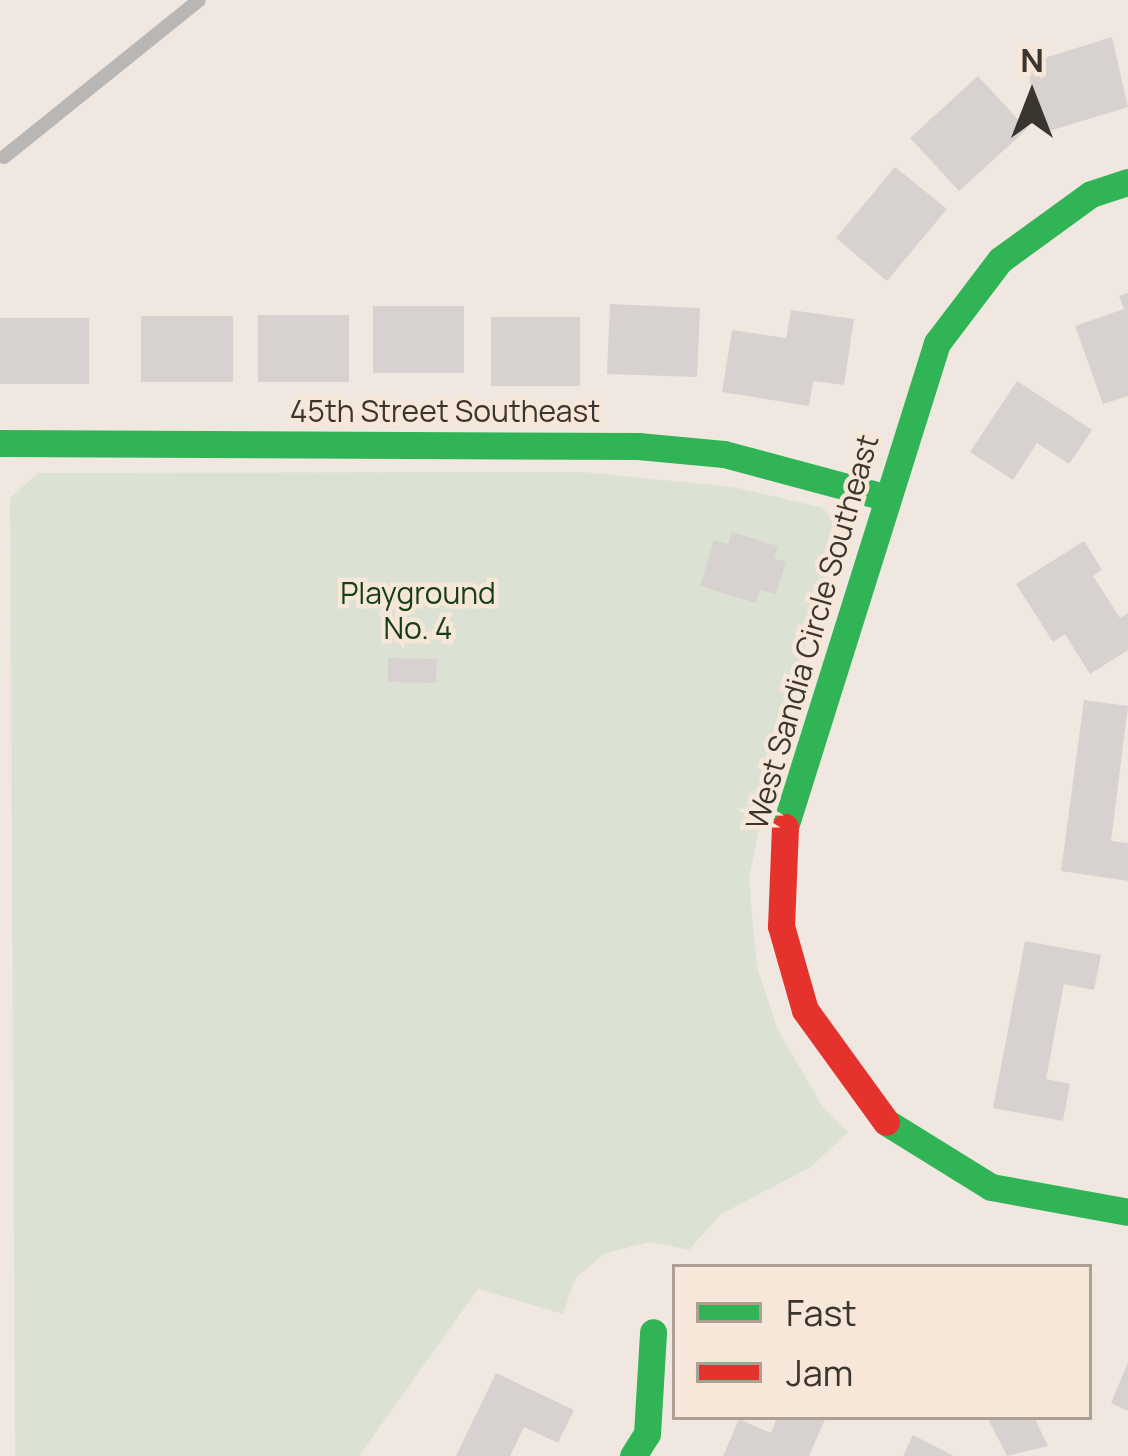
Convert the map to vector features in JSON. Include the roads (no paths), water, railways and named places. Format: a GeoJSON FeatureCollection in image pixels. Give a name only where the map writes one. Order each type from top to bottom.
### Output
{"type":"FeatureCollection","features":[{"type":"Feature","properties":{"kind":"street","name":"West Sandia Circle Southeast"},"geometry":{"type":"LineString","coordinates":[[1128,182],[1048,221],[972,293],[937,343],[884,497],[784,830],[781,926],[791,972],[832,1060],[879,1118],[931,1157],[1034,1199],[1128,1212]]}},
{"type":"Feature","properties":{"kind":"street","name":"45th Street Southeast"},"geometry":{"type":"LineString","coordinates":[[0,443],[638,446],[724,454],[884,497]]}},
{"type":"Feature","properties":{"kind":"street"},"geometry":{"type":"LineString","coordinates":[[633,1456],[646,1434],[653,1332]]}},
{"type":"Feature","properties":{"kind":"lane"},"geometry":{"type":"LineString","coordinates":[[4,158],[200,0]]}},
{"type":"Feature","properties":{"kind":"park label","name":"Playground No. 4"},"geometry":{"type":"Point","coordinates":[418,610]}}]}
